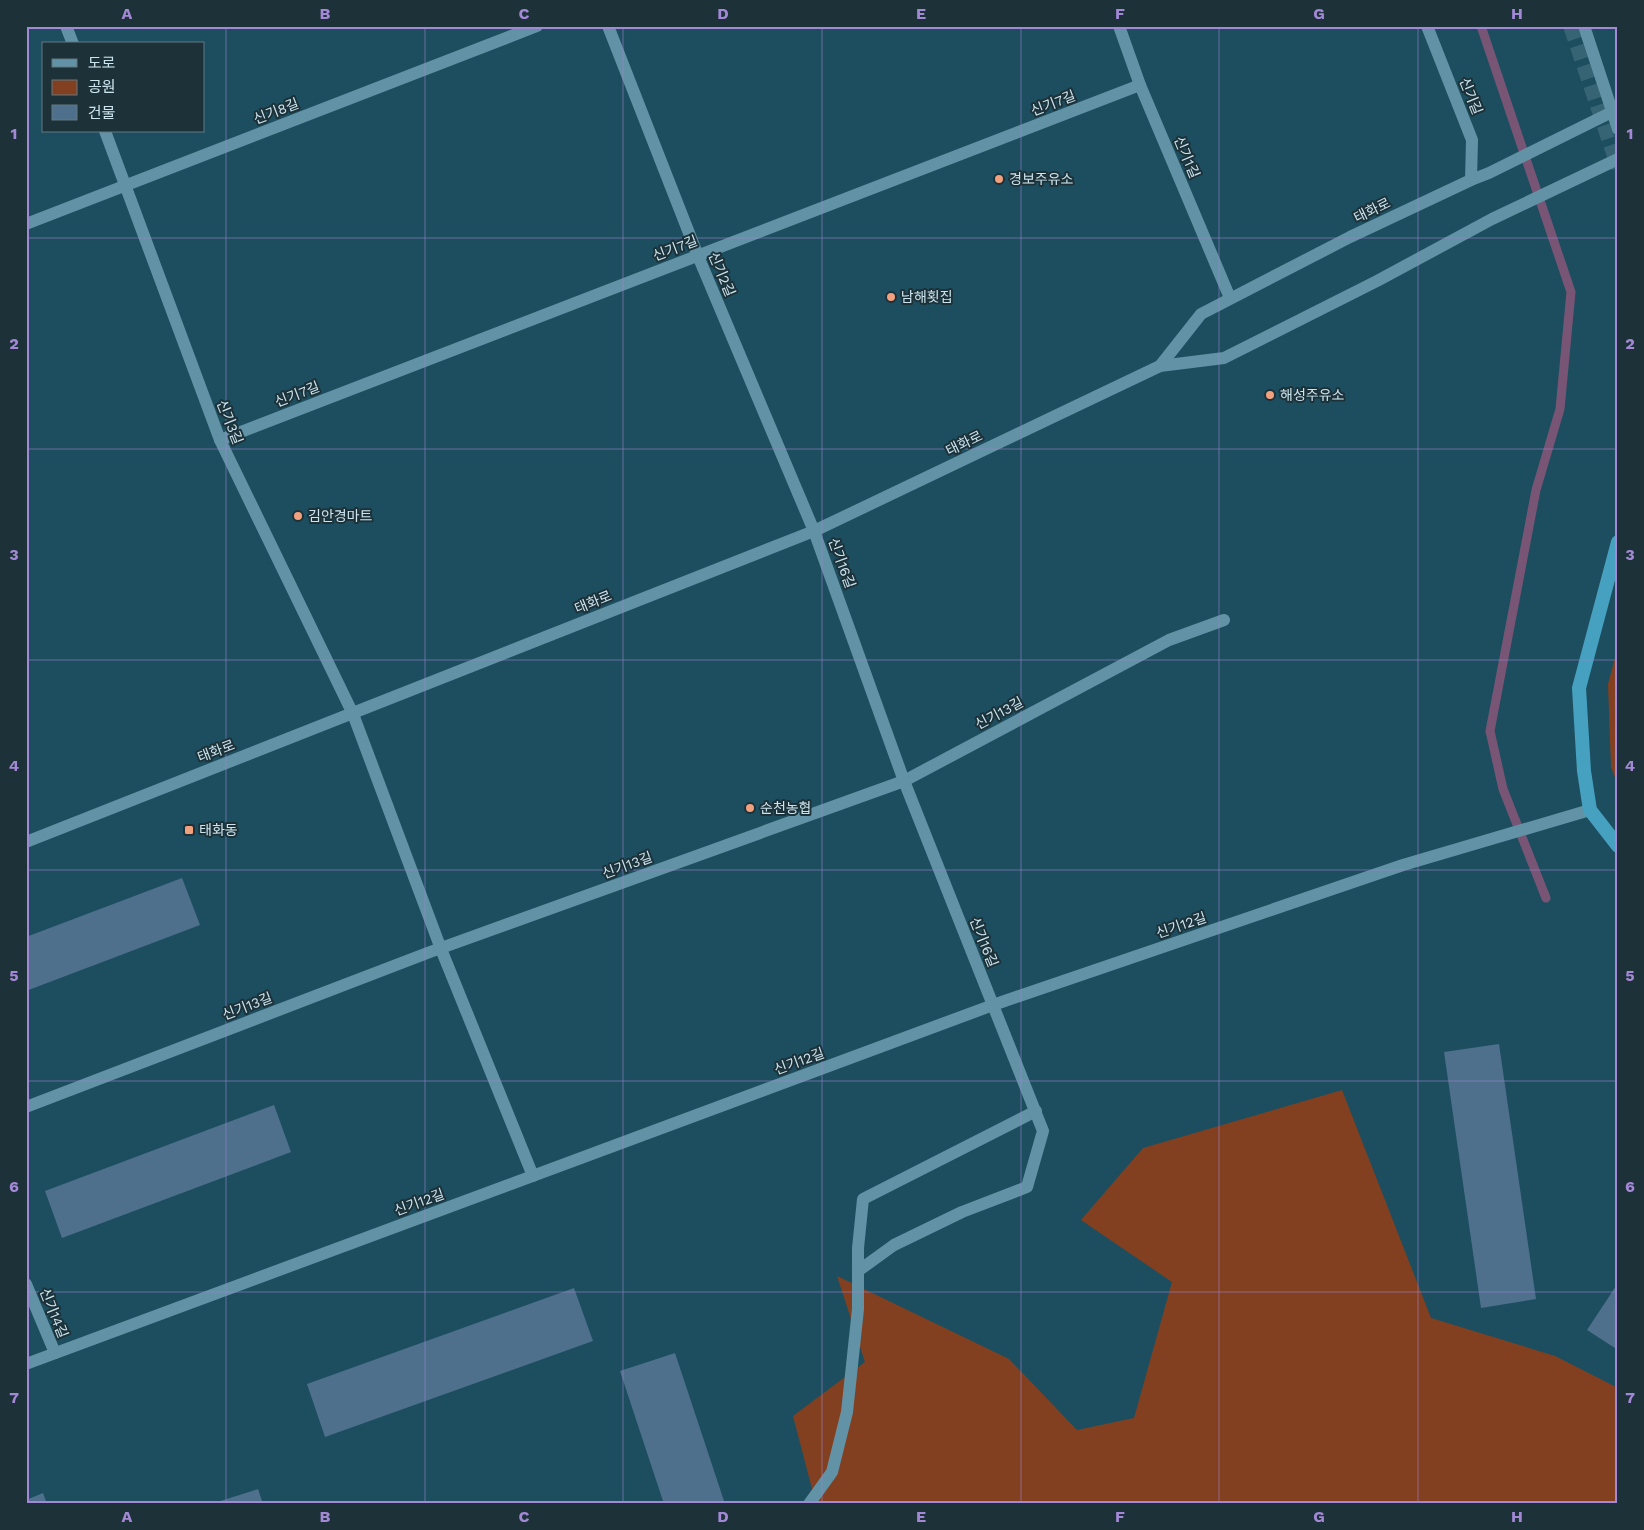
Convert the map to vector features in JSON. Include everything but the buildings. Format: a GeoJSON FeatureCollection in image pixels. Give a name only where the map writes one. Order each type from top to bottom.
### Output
{"type":"FeatureCollection","features":[{"type":"Feature","properties":{"kind":"highway"},"geometry":{"type":"LineString","coordinates":[[1618,542],[1579,688],[1584,771],[1590,810],[1618,846]]}},
{"type":"Feature","properties":{"kind":"street"},"geometry":{"type":"LineString","coordinates":[[66,26],[72,42]]}},
{"type":"Feature","properties":{"kind":"street","name":"신기8길"},"geometry":{"type":"LineString","coordinates":[[26,224],[537,26]]}},
{"type":"Feature","properties":{"kind":"street","name":"신기2길"},"geometry":{"type":"LineString","coordinates":[[608,26],[698,256],[814,531]]}},
{"type":"Feature","properties":{"kind":"street","name":"신기1길"},"geometry":{"type":"LineString","coordinates":[[1118,26],[1140,85],[1230,298]]}},
{"type":"Feature","properties":{"kind":"street","name":"신기길"},"geometry":{"type":"LineString","coordinates":[[1426,26],[1472,140],[1471,180]]}},
{"type":"Feature","properties":{"kind":"street"},"geometry":{"type":"LineString","coordinates":[[1584,26],[1615,110],[1618,129]]}},
{"type":"Feature","properties":{"kind":"street","name":"신기7길"},"geometry":{"type":"LineString","coordinates":[[220,440],[1140,85]]}},
{"type":"Feature","properties":{"kind":"street","name":"태화로"},"geometry":{"type":"LineString","coordinates":[[1160,366],[1201,314],[1350,237],[1489,173],[1615,110]]}},
{"type":"Feature","properties":{"kind":"street","name":"신기3길"},"geometry":{"type":"LineString","coordinates":[[105,132],[220,440],[353,714],[441,949],[533,1176]]}},
{"type":"Feature","properties":{"kind":"street","name":"태화로"},"geometry":{"type":"LineString","coordinates":[[26,842],[814,531],[1160,366],[1224,358],[1376,281],[1492,219],[1618,159]]}},
{"type":"Feature","properties":{"kind":"street","name":"신기16길"},"geometry":{"type":"LineString","coordinates":[[814,531],[904,781],[1043,1131],[1027,1187],[962,1212],[894,1246],[858,1271]]}},
{"type":"Feature","properties":{"kind":"street","name":"신기13길"},"geometry":{"type":"LineString","coordinates":[[26,1108],[441,949],[904,781],[1169,640],[1224,620]]}},
{"type":"Feature","properties":{"kind":"street","name":"신기12길"},"geometry":{"type":"LineString","coordinates":[[26,1364],[993,1006],[1404,865],[1590,810]]}},
{"type":"Feature","properties":{"kind":"street"},"geometry":{"type":"LineString","coordinates":[[809,1504],[832,1472],[847,1412],[858,1309],[858,1248],[863,1199],[1036,1112]]}},
{"type":"Feature","properties":{"kind":"street","name":"신기14길"},"geometry":{"type":"LineString","coordinates":[[26,1284],[55,1353]]}},
{"type":"Feature","properties":{"kind":"green space"},"geometry":{"type":"Polygon","coordinates":[[[1618,647],[1618,785],[1611,767],[1608,684],[1618,647]]]}},
{"type":"Feature","properties":{"kind":"green space"},"geometry":{"type":"Polygon","coordinates":[[[1342,1090],[1431,1318],[1555,1356],[1618,1388],[1618,1504],[816,1504],[793,1416],[865,1362],[837,1276],[1009,1359],[1077,1430],[1134,1418],[1172,1282],[1081,1220],[1143,1148],[1342,1090]]]}},
{"type":"Feature","properties":{"kind":"waterway"},"geometry":{"type":"LineString","coordinates":[[1481,26],[1571,292],[1560,409],[1536,490],[1490,731],[1503,789],[1546,898]]}},
{"type":"Feature","properties":{"kind":"tunnel"},"geometry":{"type":"LineString","coordinates":[[1570,26],[1618,168]]}},
{"type":"Feature","properties":{"kind":"place","name":"경보주유소"},"geometry":{"type":"Point","coordinates":[999,179]}},
{"type":"Feature","properties":{"kind":"place","name":"남해횟집"},"geometry":{"type":"Point","coordinates":[891,297]}},
{"type":"Feature","properties":{"kind":"place","name":"해성주유소"},"geometry":{"type":"Point","coordinates":[1270,395]}},
{"type":"Feature","properties":{"kind":"place","name":"김안경마트"},"geometry":{"type":"Point","coordinates":[298,516]}},
{"type":"Feature","properties":{"kind":"place","name":"순천농협"},"geometry":{"type":"Point","coordinates":[750,808]}},
{"type":"Feature","properties":{"kind":"place","name":"태화동"},"geometry":{"type":"Point","coordinates":[189,830]}}]}
